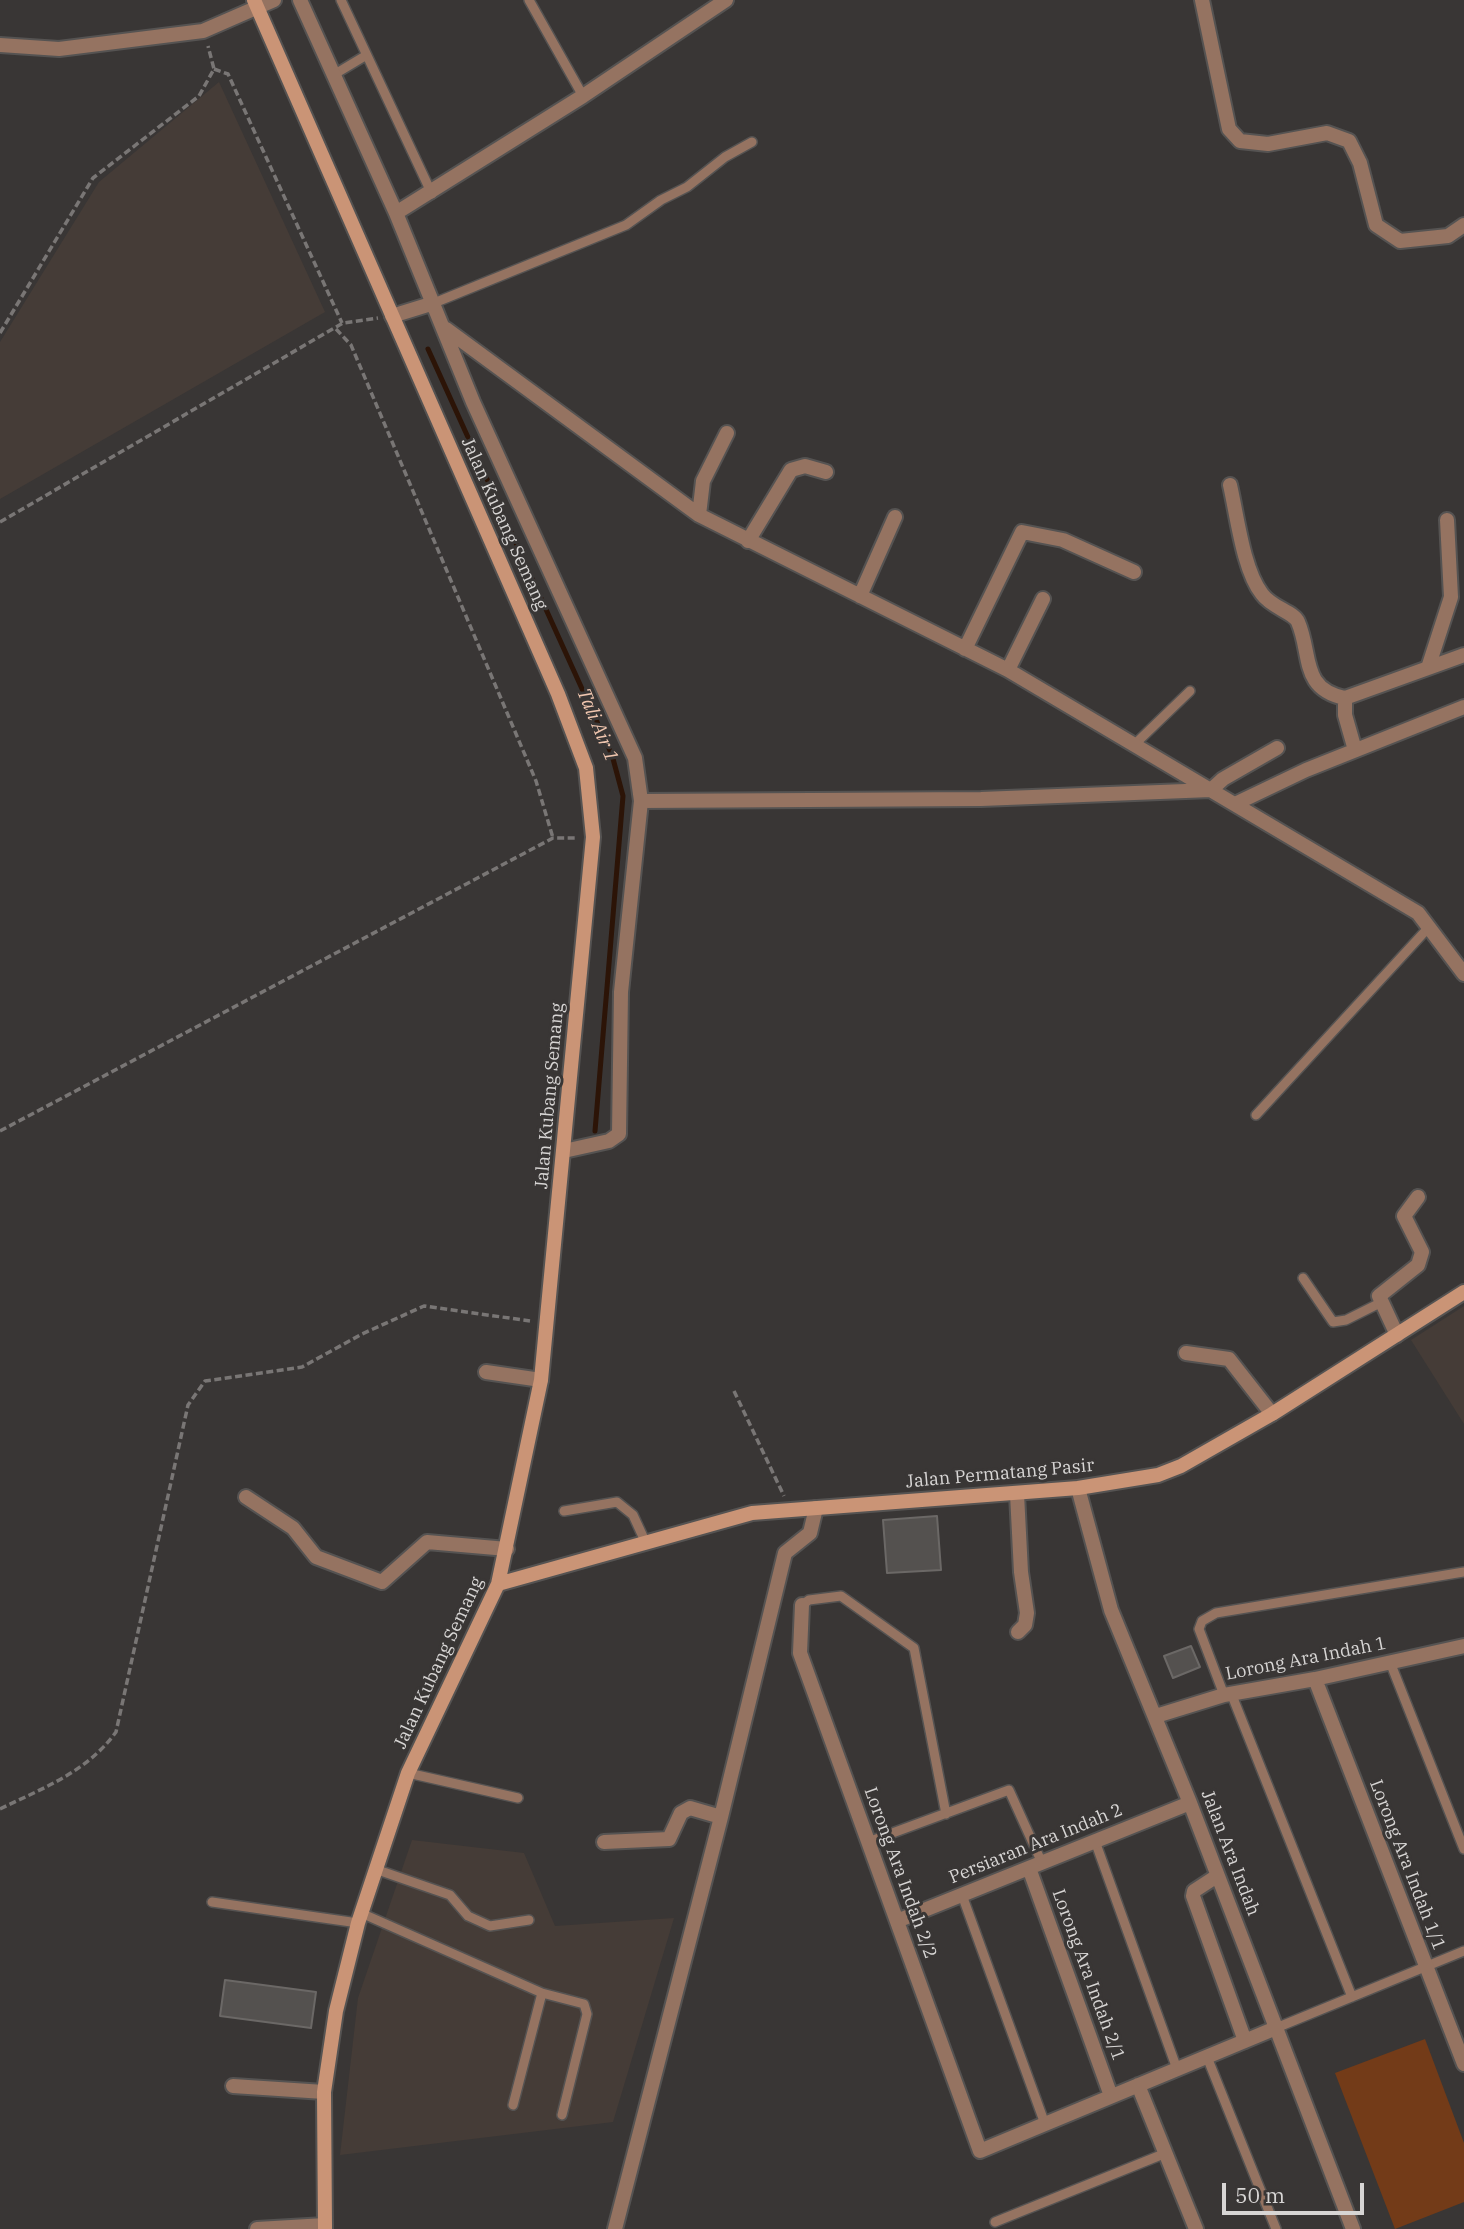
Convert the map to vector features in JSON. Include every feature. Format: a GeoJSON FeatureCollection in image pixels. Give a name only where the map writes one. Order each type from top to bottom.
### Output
{"type":"FeatureCollection","features":[{"type":"Feature","properties":{"kind":"main road","name":"Jalan Kubang Semang"},"geometry":{"type":"LineString","coordinates":[[255,4],[558,694],[586,768],[593,837],[541,1380],[498,1584],[408,1773],[375,1868],[335,2011],[324,2092],[325,2227]]}},
{"type":"Feature","properties":{"kind":"main road","name":"Jalan Permatang Pasir"},"geometry":{"type":"LineString","coordinates":[[498,1584],[752,1513],[1017,1494],[1078,1488],[1158,1475],[1181,1466],[1272,1414],[1464,1292]]}},
{"type":"Feature","properties":{"kind":"street"},"geometry":{"type":"LineString","coordinates":[[0,45],[59,49],[203,31],[255,4],[274,0]]}},
{"type":"Feature","properties":{"kind":"street"},"geometry":{"type":"LineString","coordinates":[[300,0],[397,213],[473,402],[635,758],[641,801],[621,992],[619,1134],[609,1141],[564,1151]]}},
{"type":"Feature","properties":{"kind":"street"},"geometry":{"type":"LineString","coordinates":[[397,213],[432,194],[726,0]]}},
{"type":"Feature","properties":{"kind":"street"},"geometry":{"type":"LineString","coordinates":[[1202,0],[1229,129],[1240,141],[1268,144],[1327,133],[1349,141],[1360,163],[1376,225],[1400,242],[1448,236],[1464,225]]}},
{"type":"Feature","properties":{"kind":"street"},"geometry":{"type":"LineString","coordinates":[[392,316],[434,303]]}},
{"type":"Feature","properties":{"kind":"street"},"geometry":{"type":"LineString","coordinates":[[444,326],[455,338],[699,515],[1008,670],[1419,912],[1464,974]]}},
{"type":"Feature","properties":{"kind":"street"},"geometry":{"type":"LineString","coordinates":[[699,515],[703,481],[727,433]]}},
{"type":"Feature","properties":{"kind":"street"},"geometry":{"type":"LineString","coordinates":[[748,541],[791,470],[805,466],[826,472]]}},
{"type":"Feature","properties":{"kind":"street"},"geometry":{"type":"LineString","coordinates":[[1230,485],[1251,571],[1260,591],[1275,608],[1289,612],[1298,620],[1309,670],[1322,689],[1345,698],[1464,656]]}},
{"type":"Feature","properties":{"kind":"street"},"geometry":{"type":"LineString","coordinates":[[860,596],[895,517]]}},
{"type":"Feature","properties":{"kind":"street"},"geometry":{"type":"LineString","coordinates":[[1428,668],[1451,597],[1447,520]]}},
{"type":"Feature","properties":{"kind":"street"},"geometry":{"type":"LineString","coordinates":[[965,649],[1022,531],[1063,540],[1134,572]]}},
{"type":"Feature","properties":{"kind":"street"},"geometry":{"type":"LineString","coordinates":[[1008,670],[1043,599]]}},
{"type":"Feature","properties":{"kind":"street"},"geometry":{"type":"LineString","coordinates":[[1345,698],[1345,715],[1355,750]]}},
{"type":"Feature","properties":{"kind":"street"},"geometry":{"type":"LineString","coordinates":[[1237,803],[1355,750],[1464,707]]}},
{"type":"Feature","properties":{"kind":"street"},"geometry":{"type":"LineString","coordinates":[[641,801],[981,799],[1211,790],[1223,779],[1277,748]]}},
{"type":"Feature","properties":{"kind":"street"},"geometry":{"type":"LineString","coordinates":[[1397,1335],[1379,1296],[1418,1265],[1422,1252],[1404,1216],[1418,1198]]}},
{"type":"Feature","properties":{"kind":"street"},"geometry":{"type":"LineString","coordinates":[[1186,1353],[1229,1359],[1272,1414]]}},
{"type":"Feature","properties":{"kind":"street"},"geometry":{"type":"LineString","coordinates":[[486,1372],[541,1380]]}},
{"type":"Feature","properties":{"kind":"street","name":"Jalan Ara Indah"},"geometry":{"type":"LineString","coordinates":[[1078,1488],[1111,1611],[1156,1716],[1353,2229]]}},
{"type":"Feature","properties":{"kind":"street"},"geometry":{"type":"LineString","coordinates":[[1017,1494],[1021,1572],[1027,1613],[1025,1625],[1018,1632]]}},
{"type":"Feature","properties":{"kind":"street"},"geometry":{"type":"LineString","coordinates":[[246,1497],[293,1528],[316,1557],[382,1582],[427,1542],[507,1549]]}},
{"type":"Feature","properties":{"kind":"street"},"geometry":{"type":"LineString","coordinates":[[615,2229],[722,1817],[785,1553],[810,1533],[816,1508]]}},
{"type":"Feature","properties":{"kind":"street","name":"Lorong Ara Indah 2/2"},"geometry":{"type":"LineString","coordinates":[[803,1605],[800,1653],[980,2151],[1045,2124]]}},
{"type":"Feature","properties":{"kind":"street","name":"Lorong Ara Indah 1"},"geometry":{"type":"LineString","coordinates":[[1156,1716],[1228,1694],[1315,1679],[1464,1646]]}},
{"type":"Feature","properties":{"kind":"street","name":"Lorong Ara Indah 1/1"},"geometry":{"type":"LineString","coordinates":[[1315,1679],[1464,2064]]}},
{"type":"Feature","properties":{"kind":"street","name":"Persiaran Ara Indah 2"},"geometry":{"type":"LineString","coordinates":[[897,1921],[1190,1803]]}},
{"type":"Feature","properties":{"kind":"street"},"geometry":{"type":"LineString","coordinates":[[604,1842],[669,1839],[681,1812],[690,1808],[722,1817]]}},
{"type":"Feature","properties":{"kind":"street","name":"Lorong Ara Indah 2/1"},"geometry":{"type":"LineString","coordinates":[[1035,1865],[1111,2096]]}},
{"type":"Feature","properties":{"kind":"street"},"geometry":{"type":"LineString","coordinates":[[1217,1876],[1194,1891],[1193,1896],[1245,2041]]}},
{"type":"Feature","properties":{"kind":"street"},"geometry":{"type":"LineString","coordinates":[[1045,2124],[1276,2028]]}},
{"type":"Feature","properties":{"kind":"street"},"geometry":{"type":"LineString","coordinates":[[1138,2085],[1196,2229]]}},
{"type":"Feature","properties":{"kind":"street"},"geometry":{"type":"LineString","coordinates":[[233,2086],[324,2092]]}},
{"type":"Feature","properties":{"kind":"street"},"geometry":{"type":"LineString","coordinates":[[257,2229],[325,2227]]}},
{"type":"Feature","properties":{"kind":"lane"},"geometry":{"type":"LineString","coordinates":[[341,0],[432,194]]}},
{"type":"Feature","properties":{"kind":"lane"},"geometry":{"type":"LineString","coordinates":[[529,0],[583,96]]}},
{"type":"Feature","properties":{"kind":"lane"},"geometry":{"type":"LineString","coordinates":[[335,74],[365,56]]}},
{"type":"Feature","properties":{"kind":"lane"},"geometry":{"type":"LineString","coordinates":[[434,303],[626,225],[661,200],[687,187],[725,157],[752,142]]}},
{"type":"Feature","properties":{"kind":"lane"},"geometry":{"type":"LineString","coordinates":[[1134,745],[1190,691]]}},
{"type":"Feature","properties":{"kind":"lane"},"geometry":{"type":"LineString","coordinates":[[1256,1115],[1429,927]]}},
{"type":"Feature","properties":{"kind":"lane"},"geometry":{"type":"LineString","coordinates":[[1303,1278],[1333,1322],[1346,1320],[1380,1303]]}},
{"type":"Feature","properties":{"kind":"lane"},"geometry":{"type":"LineString","coordinates":[[564,1511],[617,1502],[633,1515],[645,1541]]}},
{"type":"Feature","properties":{"kind":"lane"},"geometry":{"type":"LineString","coordinates":[[1352,1997],[1199,1629],[1202,1620],[1216,1613],[1464,1572]]}},
{"type":"Feature","properties":{"kind":"lane"},"geometry":{"type":"LineString","coordinates":[[803,1605],[809,1600],[841,1596],[914,1648],[946,1814]]}},
{"type":"Feature","properties":{"kind":"lane"},"geometry":{"type":"LineString","coordinates":[[1390,1662],[1464,1849]]}},
{"type":"Feature","properties":{"kind":"lane"},"geometry":{"type":"LineString","coordinates":[[408,1773],[518,1798]]}},
{"type":"Feature","properties":{"kind":"lane"},"geometry":{"type":"LineString","coordinates":[[868,1842],[1009,1790],[1035,1865]]}},
{"type":"Feature","properties":{"kind":"lane"},"geometry":{"type":"LineString","coordinates":[[1095,1841],[1177,2070]]}},
{"type":"Feature","properties":{"kind":"lane"},"geometry":{"type":"LineString","coordinates":[[375,1868],[450,1895],[468,1916],[490,1926],[529,1920]]}},
{"type":"Feature","properties":{"kind":"lane"},"geometry":{"type":"LineString","coordinates":[[962,1895],[1045,2124]]}},
{"type":"Feature","properties":{"kind":"lane"},"geometry":{"type":"LineString","coordinates":[[212,1902],[360,1918],[542,1993],[584,2004],[587,2014],[562,2115]]}},
{"type":"Feature","properties":{"kind":"lane"},"geometry":{"type":"LineString","coordinates":[[1276,2028],[1464,1951]]}},
{"type":"Feature","properties":{"kind":"lane"},"geometry":{"type":"LineString","coordinates":[[513,2105],[542,1993]]}},
{"type":"Feature","properties":{"kind":"lane"},"geometry":{"type":"LineString","coordinates":[[1207,2057],[1276,2229]]}},
{"type":"Feature","properties":{"kind":"lane"},"geometry":{"type":"LineString","coordinates":[[995,2222],[1166,2153]]}},
{"type":"Feature","properties":{"kind":"path"},"geometry":{"type":"LineString","coordinates":[[0,334],[93,178],[199,96],[214,69],[203,31]]}},
{"type":"Feature","properties":{"kind":"path"},"geometry":{"type":"LineString","coordinates":[[214,69],[228,75],[343,323]]}},
{"type":"Feature","properties":{"kind":"path"},"geometry":{"type":"LineString","coordinates":[[0,522],[343,323],[392,316]]}},
{"type":"Feature","properties":{"kind":"path"},"geometry":{"type":"LineString","coordinates":[[336,329],[351,345],[536,782],[553,838]]}},
{"type":"Feature","properties":{"kind":"path"},"geometry":{"type":"LineString","coordinates":[[0,1131],[553,838],[593,837]]}},
{"type":"Feature","properties":{"kind":"path"},"geometry":{"type":"LineString","coordinates":[[734,1391],[791,1510]]}},
{"type":"Feature","properties":{"kind":"shaded area"},"geometry":{"type":"Polygon","coordinates":[[[219,82],[325,312],[0,499],[0,342],[99,182],[219,82]]]}},
{"type":"Feature","properties":{"kind":"shaded area"},"geometry":{"type":"Polygon","coordinates":[[[1464,1306],[1464,1424],[1411,1340],[1464,1306]]]}},
{"type":"Feature","properties":{"kind":"shaded area"},"geometry":{"type":"Polygon","coordinates":[[[412,1840],[524,1853],[555,1926],[674,1918],[613,2122],[340,2155],[358,1998],[412,1840]]]}},
{"type":"Feature","properties":{"kind":"shaded area"},"geometry":{"type":"Polygon","coordinates":[[[1425,2039],[1464,2143],[1464,2202],[1395,2229],[1335,2073],[1425,2039]]]}},
{"type":"Feature","properties":{"kind":"building"},"geometry":{"type":"Polygon","coordinates":[[[937,1516],[941,1570],[887,1573],[883,1520],[937,1516]]]}},
{"type":"Feature","properties":{"kind":"building"},"geometry":{"type":"Polygon","coordinates":[[[1191,1646],[1200,1667],[1173,1678],[1164,1656],[1191,1646]]]}},
{"type":"Feature","properties":{"kind":"building"},"geometry":{"type":"Polygon","coordinates":[[[225,1980],[316,1992],[311,2028],[220,2016],[225,1980]]]}},
{"type":"Feature","properties":{"kind":"waterway","name":"Tali Air 1"},"geometry":{"type":"LineString","coordinates":[[428,349],[612,755],[623,796],[595,1131]]}}]}
